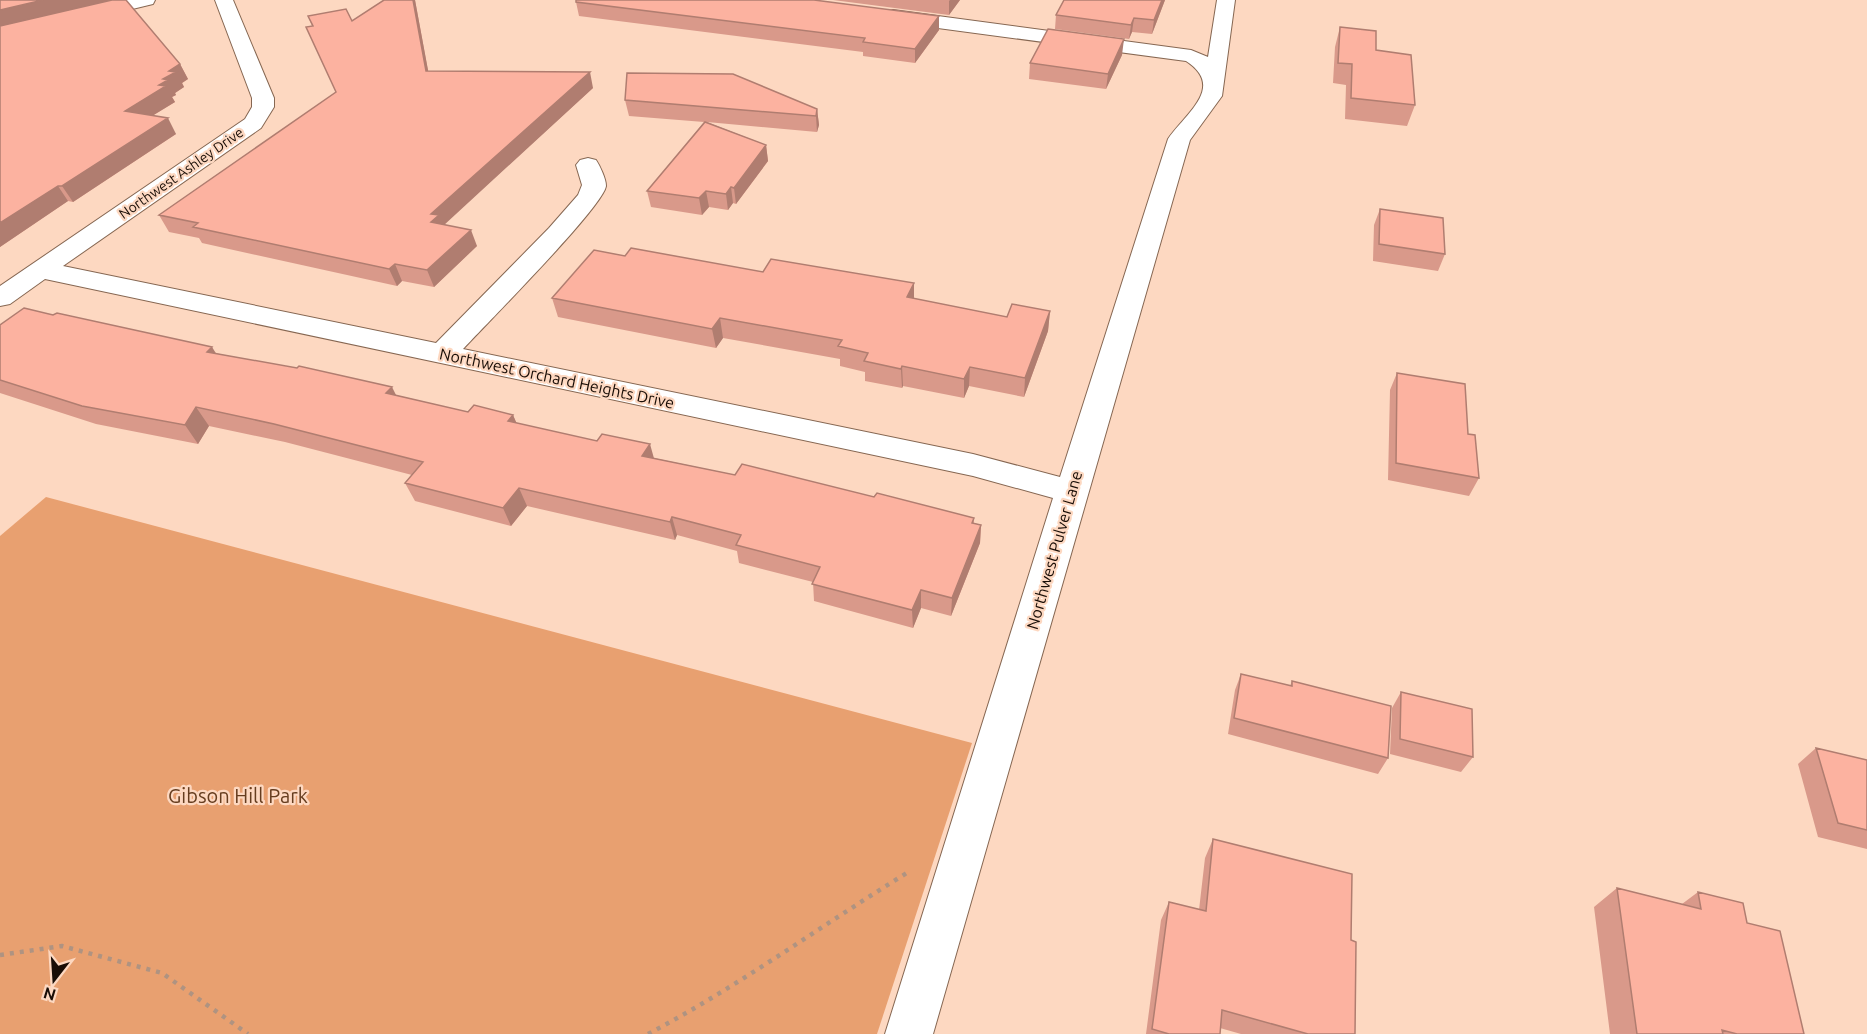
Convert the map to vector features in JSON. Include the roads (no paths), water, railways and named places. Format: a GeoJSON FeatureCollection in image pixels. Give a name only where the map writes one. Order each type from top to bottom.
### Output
{"type":"FeatureCollection","features":[{"type":"Feature","properties":{"kind":"street"},"geometry":{"type":"LineString","coordinates":[[1,33],[147,0]]}},
{"type":"Feature","properties":{"kind":"street","name":"Northwest Ashley Drive"},"geometry":{"type":"LineString","coordinates":[[0,298],[253,123],[263,107],[263,98],[224,0]]}},
{"type":"Feature","properties":{"kind":"street","name":"Northwest Pulver Lane"},"geometry":{"type":"LineString","coordinates":[[909,1034],[1048,573],[1070,491],[1179,139],[1210,100],[1216,84],[1215,76],[1226,0]]}},
{"type":"Feature","properties":{"kind":"street"},"geometry":{"type":"LineString","coordinates":[[880,14],[1173,53],[1200,60],[1215,76]]}},
{"type":"Feature","properties":{"kind":"street"},"geometry":{"type":"LineString","coordinates":[[442,354],[558,233],[588,197],[594,185],[588,165]]}},
{"type":"Feature","properties":{"kind":"street","name":"Northwest Orchard Heights Drive"},"geometry":{"type":"LineString","coordinates":[[42,270],[973,465],[1070,491]]}},
{"type":"Feature","properties":{"kind":"park label","name":"Gibson Hill Park"},"geometry":{"type":"Point","coordinates":[238,795]}}]}
